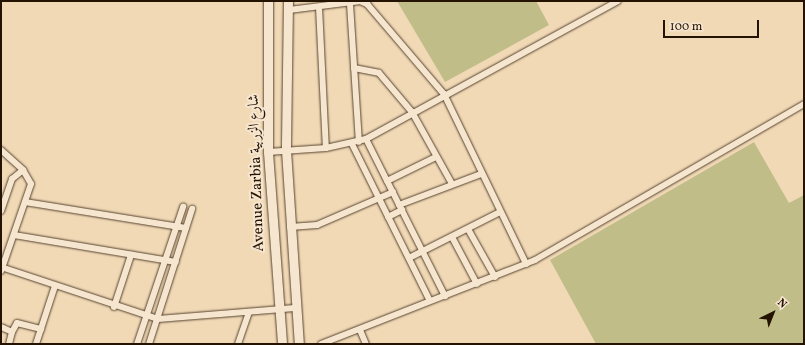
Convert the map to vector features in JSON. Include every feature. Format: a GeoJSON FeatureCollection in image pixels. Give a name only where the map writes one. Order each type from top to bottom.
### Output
{"type":"FeatureCollection","features":[{"type":"Feature","properties":{"kind":"main road","name":"Avenue Zarbia شارع الزربية"},"geometry":{"type":"LineString","coordinates":[[268,1],[268,152],[277,309],[282,344]]}},
{"type":"Feature","properties":{"kind":"main road","name":"Avenue Zarbia شارع الزربية"},"geometry":{"type":"LineString","coordinates":[[288,6],[286,150],[295,308],[299,344]]}},
{"type":"Feature","properties":{"kind":"street"},"geometry":{"type":"LineString","coordinates":[[268,152],[326,148],[352,144],[366,139],[444,94],[618,1]]}},
{"type":"Feature","properties":{"kind":"street"},"geometry":{"type":"LineString","coordinates":[[350,4],[359,142]]}},
{"type":"Feature","properties":{"kind":"street"},"geometry":{"type":"LineString","coordinates":[[288,6],[319,7],[367,4],[444,94],[526,264]]}},
{"type":"Feature","properties":{"kind":"street"},"geometry":{"type":"LineString","coordinates":[[319,7],[326,148]]}},
{"type":"Feature","properties":{"kind":"street"},"geometry":{"type":"LineString","coordinates":[[354,68],[379,73],[412,112],[452,184]]}},
{"type":"Feature","properties":{"kind":"street"},"geometry":{"type":"LineString","coordinates":[[321,344],[360,330],[430,299],[445,296],[526,264],[804,104]]}},
{"type":"Feature","properties":{"kind":"street"},"geometry":{"type":"LineString","coordinates":[[366,139],[445,296]]}},
{"type":"Feature","properties":{"kind":"street"},"geometry":{"type":"LineString","coordinates":[[352,144],[430,299]]}},
{"type":"Feature","properties":{"kind":"street"},"geometry":{"type":"LineString","coordinates":[[1,150],[23,170],[31,184],[1,269],[114,307],[146,317],[158,319],[295,308]]}},
{"type":"Feature","properties":{"kind":"street"},"geometry":{"type":"LineString","coordinates":[[387,181],[436,157]]}},
{"type":"Feature","properties":{"kind":"street"},"geometry":{"type":"LineString","coordinates":[[1,212],[12,180],[23,170]]}},
{"type":"Feature","properties":{"kind":"street"},"geometry":{"type":"LineString","coordinates":[[388,217],[400,208],[452,184],[482,174]]}},
{"type":"Feature","properties":{"kind":"street"},"geometry":{"type":"LineString","coordinates":[[290,227],[317,225],[379,200],[393,192]]}},
{"type":"Feature","properties":{"kind":"street"},"geometry":{"type":"LineString","coordinates":[[25,202],[186,228]]}},
{"type":"Feature","properties":{"kind":"street"},"geometry":{"type":"LineString","coordinates":[[138,344],[146,317],[167,260],[183,207]]}},
{"type":"Feature","properties":{"kind":"street"},"geometry":{"type":"LineString","coordinates":[[149,344],[192,209]]}},
{"type":"Feature","properties":{"kind":"street"},"geometry":{"type":"LineString","coordinates":[[409,258],[424,252],[500,212]]}},
{"type":"Feature","properties":{"kind":"street"},"geometry":{"type":"LineString","coordinates":[[468,229],[495,277]]}},
{"type":"Feature","properties":{"kind":"street"},"geometry":{"type":"LineString","coordinates":[[14,234],[176,262]]}},
{"type":"Feature","properties":{"kind":"street"},"geometry":{"type":"LineString","coordinates":[[452,237],[477,284]]}},
{"type":"Feature","properties":{"kind":"street"},"geometry":{"type":"LineString","coordinates":[[114,307],[132,255]]}},
{"type":"Feature","properties":{"kind":"street"},"geometry":{"type":"LineString","coordinates":[[36,344],[55,286]]}},
{"type":"Feature","properties":{"kind":"street"},"geometry":{"type":"LineString","coordinates":[[238,344],[249,312]]}},
{"type":"Feature","properties":{"kind":"street"},"geometry":{"type":"LineString","coordinates":[[9,344],[12,332],[17,323],[41,329]]}},
{"type":"Feature","properties":{"kind":"street"},"geometry":{"type":"LineString","coordinates":[[1,327],[12,332]]}},
{"type":"Feature","properties":{"kind":"street"},"geometry":{"type":"LineString","coordinates":[[360,330],[366,344]]}},
{"type":"Feature","properties":{"kind":"shaded area"},"geometry":{"type":"Polygon","coordinates":[[[397,1],[536,1],[549,25],[445,82],[397,1]]]}},
{"type":"Feature","properties":{"kind":"shaded area"},"geometry":{"type":"Polygon","coordinates":[[[754,142],[789,203],[804,195],[804,344],[596,344],[550,260],[754,142]]]}}]}
